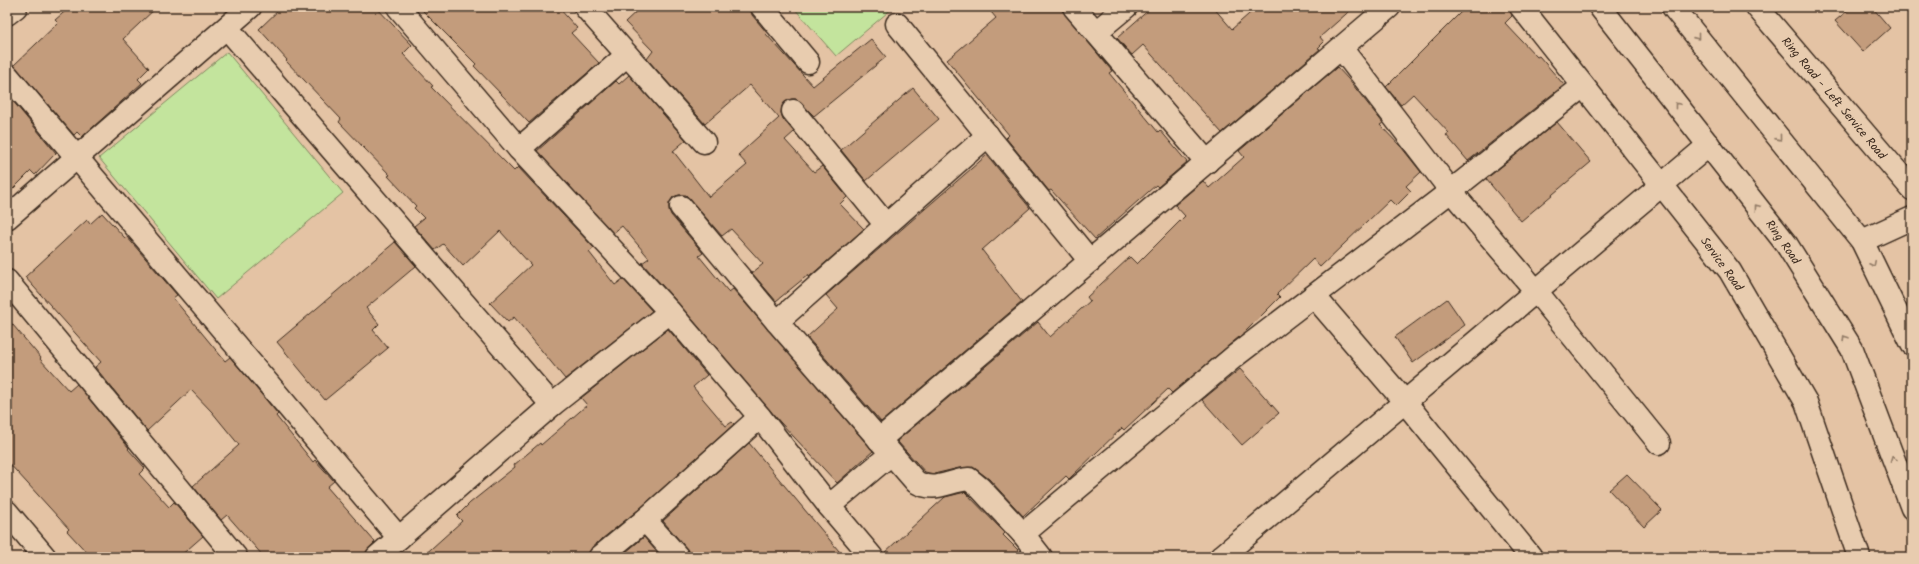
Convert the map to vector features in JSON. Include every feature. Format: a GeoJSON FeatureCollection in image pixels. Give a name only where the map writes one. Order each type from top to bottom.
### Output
{"type":"FeatureCollection","features":[{"type":"Feature","properties":{"kind":"street"},"geometry":{"type":"LineString","coordinates":[[7,14],[16,7]]}},
{"type":"Feature","properties":{"kind":"street"},"geometry":{"type":"LineString","coordinates":[[7,218],[250,7]]}},
{"type":"Feature","properties":{"kind":"street"},"geometry":{"type":"LineString","coordinates":[[398,7],[519,150],[670,312],[760,417],[829,506],[872,557]]}},
{"type":"Feature","properties":{"kind":"street"},"geometry":{"type":"LineString","coordinates":[[585,7],[704,142]]}},
{"type":"Feature","properties":{"kind":"street"},"geometry":{"type":"LineString","coordinates":[[762,7],[808,62]]}},
{"type":"Feature","properties":{"kind":"street"},"geometry":{"type":"LineString","coordinates":[[1074,7],[1207,162]]}},
{"type":"Feature","properties":{"kind":"street"},"geometry":{"type":"LineString","coordinates":[[1096,32],[1126,7]]}},
{"type":"Feature","properties":{"kind":"street"},"geometry":{"type":"LineString","coordinates":[[829,506],[885,447],[1090,261],[1389,7]]}},
{"type":"Feature","properties":{"kind":"street","name":"Service Road"},"geometry":{"type":"LineString","coordinates":[[1521,7],[1730,271],[1806,402],[1859,557]]}},
{"type":"Feature","properties":{"kind":"street","name":"Ring Road"},"geometry":{"type":"LineString","coordinates":[[1600,7],[1787,245],[1852,349],[1912,508]]}},
{"type":"Feature","properties":{"kind":"street"},"geometry":{"type":"LineString","coordinates":[[1673,7],[1862,241],[1912,344]]}},
{"type":"Feature","properties":{"kind":"street","name":"Ring Road - Left Service Road"},"geometry":{"type":"LineString","coordinates":[[1757,7],[1912,189]]}},
{"type":"Feature","properties":{"kind":"street"},"geometry":{"type":"LineString","coordinates":[[897,24],[1090,261]]}},
{"type":"Feature","properties":{"kind":"street"},"geometry":{"type":"LineString","coordinates":[[227,28],[552,405]]}},
{"type":"Feature","properties":{"kind":"street"},"geometry":{"type":"LineString","coordinates":[[1341,48],[1451,192],[1536,291],[1659,443]]}},
{"type":"Feature","properties":{"kind":"street"},"geometry":{"type":"LineString","coordinates":[[519,150],[627,55]]}},
{"type":"Feature","properties":{"kind":"street"},"geometry":{"type":"LineString","coordinates":[[7,76],[399,538]]}},
{"type":"Feature","properties":{"kind":"street"},"geometry":{"type":"LineString","coordinates":[[1023,534],[1235,356],[1451,192],[1583,86]]}},
{"type":"Feature","properties":{"kind":"street"},"geometry":{"type":"LineString","coordinates":[[792,111],[886,225]]}},
{"type":"Feature","properties":{"kind":"street"},"geometry":{"type":"LineString","coordinates":[[777,322],[988,135]]}},
{"type":"Feature","properties":{"kind":"street"},"geometry":{"type":"LineString","coordinates":[[1221,557],[1709,145]]}},
{"type":"Feature","properties":{"kind":"street"},"geometry":{"type":"LineString","coordinates":[[681,207],[777,322],[916,482],[923,486],[932,488],[955,480],[969,479],[980,488],[1023,534],[1041,557]]}},
{"type":"Feature","properties":{"kind":"street"},"geometry":{"type":"LineString","coordinates":[[1862,241],[1912,218]]}},
{"type":"Feature","properties":{"kind":"street"},"geometry":{"type":"LineString","coordinates":[[7,281],[236,557]]}},
{"type":"Feature","properties":{"kind":"street"},"geometry":{"type":"LineString","coordinates":[[1314,296],[1405,402],[1531,557]]}},
{"type":"Feature","properties":{"kind":"street"},"geometry":{"type":"LineString","coordinates":[[377,557],[552,405],[670,312]]}},
{"type":"Feature","properties":{"kind":"street"},"geometry":{"type":"LineString","coordinates":[[600,557],[645,520],[760,417]]}},
{"type":"Feature","properties":{"kind":"street"},"geometry":{"type":"LineString","coordinates":[[7,512],[45,557]]}},
{"type":"Feature","properties":{"kind":"street"},"geometry":{"type":"LineString","coordinates":[[645,520],[678,557]]}},
{"type":"Feature","properties":{"kind":"green space"},"geometry":{"type":"Polygon","coordinates":[[[894,7],[836,56],[794,8],[894,7]]]}},
{"type":"Feature","properties":{"kind":"green space"},"geometry":{"type":"Polygon","coordinates":[[[227,52],[343,193],[216,299],[99,158],[227,52]]]}},
{"type":"Feature","properties":{"kind":"building"},"geometry":{"type":"Polygon","coordinates":[[[70,7],[157,7],[123,39],[149,68],[138,79],[142,83],[82,137],[77,132],[74,135],[14,65],[58,23],[55,20],[70,7]]]}},
{"type":"Feature","properties":{"kind":"building"},"geometry":{"type":"Polygon","coordinates":[[[282,7],[376,7],[412,45],[403,54],[433,86],[431,87],[514,171],[518,167],[594,248],[589,252],[615,285],[623,279],[652,311],[565,379],[514,317],[508,322],[490,303],[531,265],[500,231],[463,266],[443,244],[435,250],[414,226],[424,218],[414,208],[416,206],[388,176],[390,175],[339,122],[341,119],[286,61],[287,60],[259,29],[282,7]]]}},
{"type":"Feature","properties":{"kind":"building"},"geometry":{"type":"Polygon","coordinates":[[[419,7],[558,7],[577,28],[571,33],[599,63],[529,123],[474,66],[476,64],[419,7]]]}},
{"type":"Feature","properties":{"kind":"building"},"geometry":{"type":"Polygon","coordinates":[[[641,7],[750,7],[752,15],[767,33],[766,34],[813,86],[871,39],[886,57],[814,116],[797,99],[791,99],[785,102],[782,106],[781,113],[783,119],[794,132],[785,140],[814,172],[822,166],[847,197],[840,204],[864,229],[809,277],[808,275],[776,301],[752,273],[763,264],[731,229],[722,236],[686,195],[673,197],[669,203],[671,215],[703,253],[699,256],[729,292],[733,289],[873,451],[837,483],[780,422],[642,263],[649,258],[622,226],[613,233],[537,151],[616,81],[619,84],[629,75],[686,140],[673,151],[709,197],[747,165],[738,155],[779,118],[750,85],[705,124],[647,59],[653,51],[625,22],[641,7]]]}},
{"type":"Feature","properties":{"kind":"building"},"geometry":{"type":"Polygon","coordinates":[[[987,7],[1059,7],[1112,71],[1109,73],[1158,132],[1160,130],[1187,162],[1158,187],[1156,185],[1095,239],[1051,190],[1049,191],[1006,138],[1009,135],[947,60],[996,18],[987,7]]]}},
{"type":"Feature","properties":{"kind":"building"},"geometry":{"type":"Polygon","coordinates":[[[1152,7],[1213,7],[1232,29],[1257,7],[1354,7],[1320,37],[1324,42],[1318,48],[1320,49],[1222,133],[1143,45],[1132,55],[1117,38],[1152,7]]]}},
{"type":"Feature","properties":{"kind":"building"},"geometry":{"type":"Polygon","coordinates":[[[1466,7],[1509,7],[1512,16],[1505,23],[1537,57],[1539,56],[1564,85],[1468,161],[1446,135],[1449,133],[1413,94],[1401,105],[1386,87],[1466,7]]]}},
{"type":"Feature","properties":{"kind":"building"},"geometry":{"type":"Polygon","coordinates":[[[1852,7],[1872,7],[1890,28],[1863,52],[1835,21],[1852,7]]]}},
{"type":"Feature","properties":{"kind":"building"},"geometry":{"type":"Polygon","coordinates":[[[1337,67],[1383,123],[1380,125],[1402,148],[1421,172],[1406,186],[1411,191],[1396,206],[1390,200],[1320,267],[1313,259],[1277,294],[1280,297],[1245,332],[1172,393],[1168,389],[1124,430],[1122,428],[1069,479],[1066,476],[1023,516],[989,479],[973,467],[959,468],[934,474],[925,472],[897,441],[1038,322],[1050,337],[1090,301],[1087,297],[1130,257],[1137,264],[1185,216],[1175,205],[1203,181],[1209,188],[1244,157],[1239,151],[1337,67]]]}},
{"type":"Feature","properties":{"kind":"building"},"geometry":{"type":"Polygon","coordinates":[[[913,88],[939,119],[866,181],[841,150],[913,88]]]}},
{"type":"Feature","properties":{"kind":"building"},"geometry":{"type":"Polygon","coordinates":[[[7,94],[56,153],[35,175],[31,171],[7,195],[7,94]]]}},
{"type":"Feature","properties":{"kind":"building"},"geometry":{"type":"Polygon","coordinates":[[[1557,122],[1591,162],[1521,221],[1486,179],[1557,122]]]}},
{"type":"Feature","properties":{"kind":"building"},"geometry":{"type":"Polygon","coordinates":[[[987,155],[1030,208],[982,250],[1022,302],[881,422],[807,337],[838,309],[826,295],[987,155]]]}},
{"type":"Feature","properties":{"kind":"building"},"geometry":{"type":"Polygon","coordinates":[[[102,213],[125,238],[127,237],[177,295],[173,298],[225,361],[230,357],[278,414],[276,416],[313,462],[315,460],[334,481],[327,487],[375,542],[369,548],[365,557],[264,557],[227,515],[221,520],[193,486],[239,445],[212,412],[191,390],[147,431],[95,367],[101,362],[25,277],[87,220],[90,224],[102,213]]]}},
{"type":"Feature","properties":{"kind":"building"},"geometry":{"type":"Polygon","coordinates":[[[395,242],[416,266],[366,308],[379,324],[373,330],[388,348],[325,400],[277,342],[395,242]]]}},
{"type":"Feature","properties":{"kind":"building"},"geometry":{"type":"Polygon","coordinates":[[[1447,299],[1465,325],[1413,363],[1395,337],[1447,299]]]}},
{"type":"Feature","properties":{"kind":"building"},"geometry":{"type":"Polygon","coordinates":[[[7,318],[41,358],[40,359],[69,391],[77,384],[129,448],[128,449],[145,468],[139,474],[169,507],[174,502],[203,536],[179,557],[91,557],[67,531],[69,529],[7,461],[7,318]]]}},
{"type":"Feature","properties":{"kind":"building"},"geometry":{"type":"Polygon","coordinates":[[[668,329],[707,375],[693,387],[726,426],[732,422],[734,424],[637,511],[592,547],[588,557],[422,557],[462,521],[457,516],[470,503],[515,467],[514,465],[540,443],[541,445],[587,405],[581,398],[668,329]]]}},
{"type":"Feature","properties":{"kind":"building"},"geometry":{"type":"Polygon","coordinates":[[[1240,369],[1279,413],[1242,445],[1202,400],[1240,369]]]}},
{"type":"Feature","properties":{"kind":"building"},"geometry":{"type":"Polygon","coordinates":[[[749,443],[844,557],[690,557],[687,549],[663,521],[749,443]]]}},
{"type":"Feature","properties":{"kind":"building"},"geometry":{"type":"Polygon","coordinates":[[[1627,474],[1662,510],[1644,527],[1609,490],[1627,474]]]}},
{"type":"Feature","properties":{"kind":"building"},"geometry":{"type":"Polygon","coordinates":[[[965,492],[1005,533],[1003,535],[1025,557],[884,557],[884,553],[945,497],[965,492]]]}},
{"type":"Feature","properties":{"kind":"building"},"geometry":{"type":"Polygon","coordinates":[[[644,537],[661,557],[620,557],[644,537]]]}}]}
